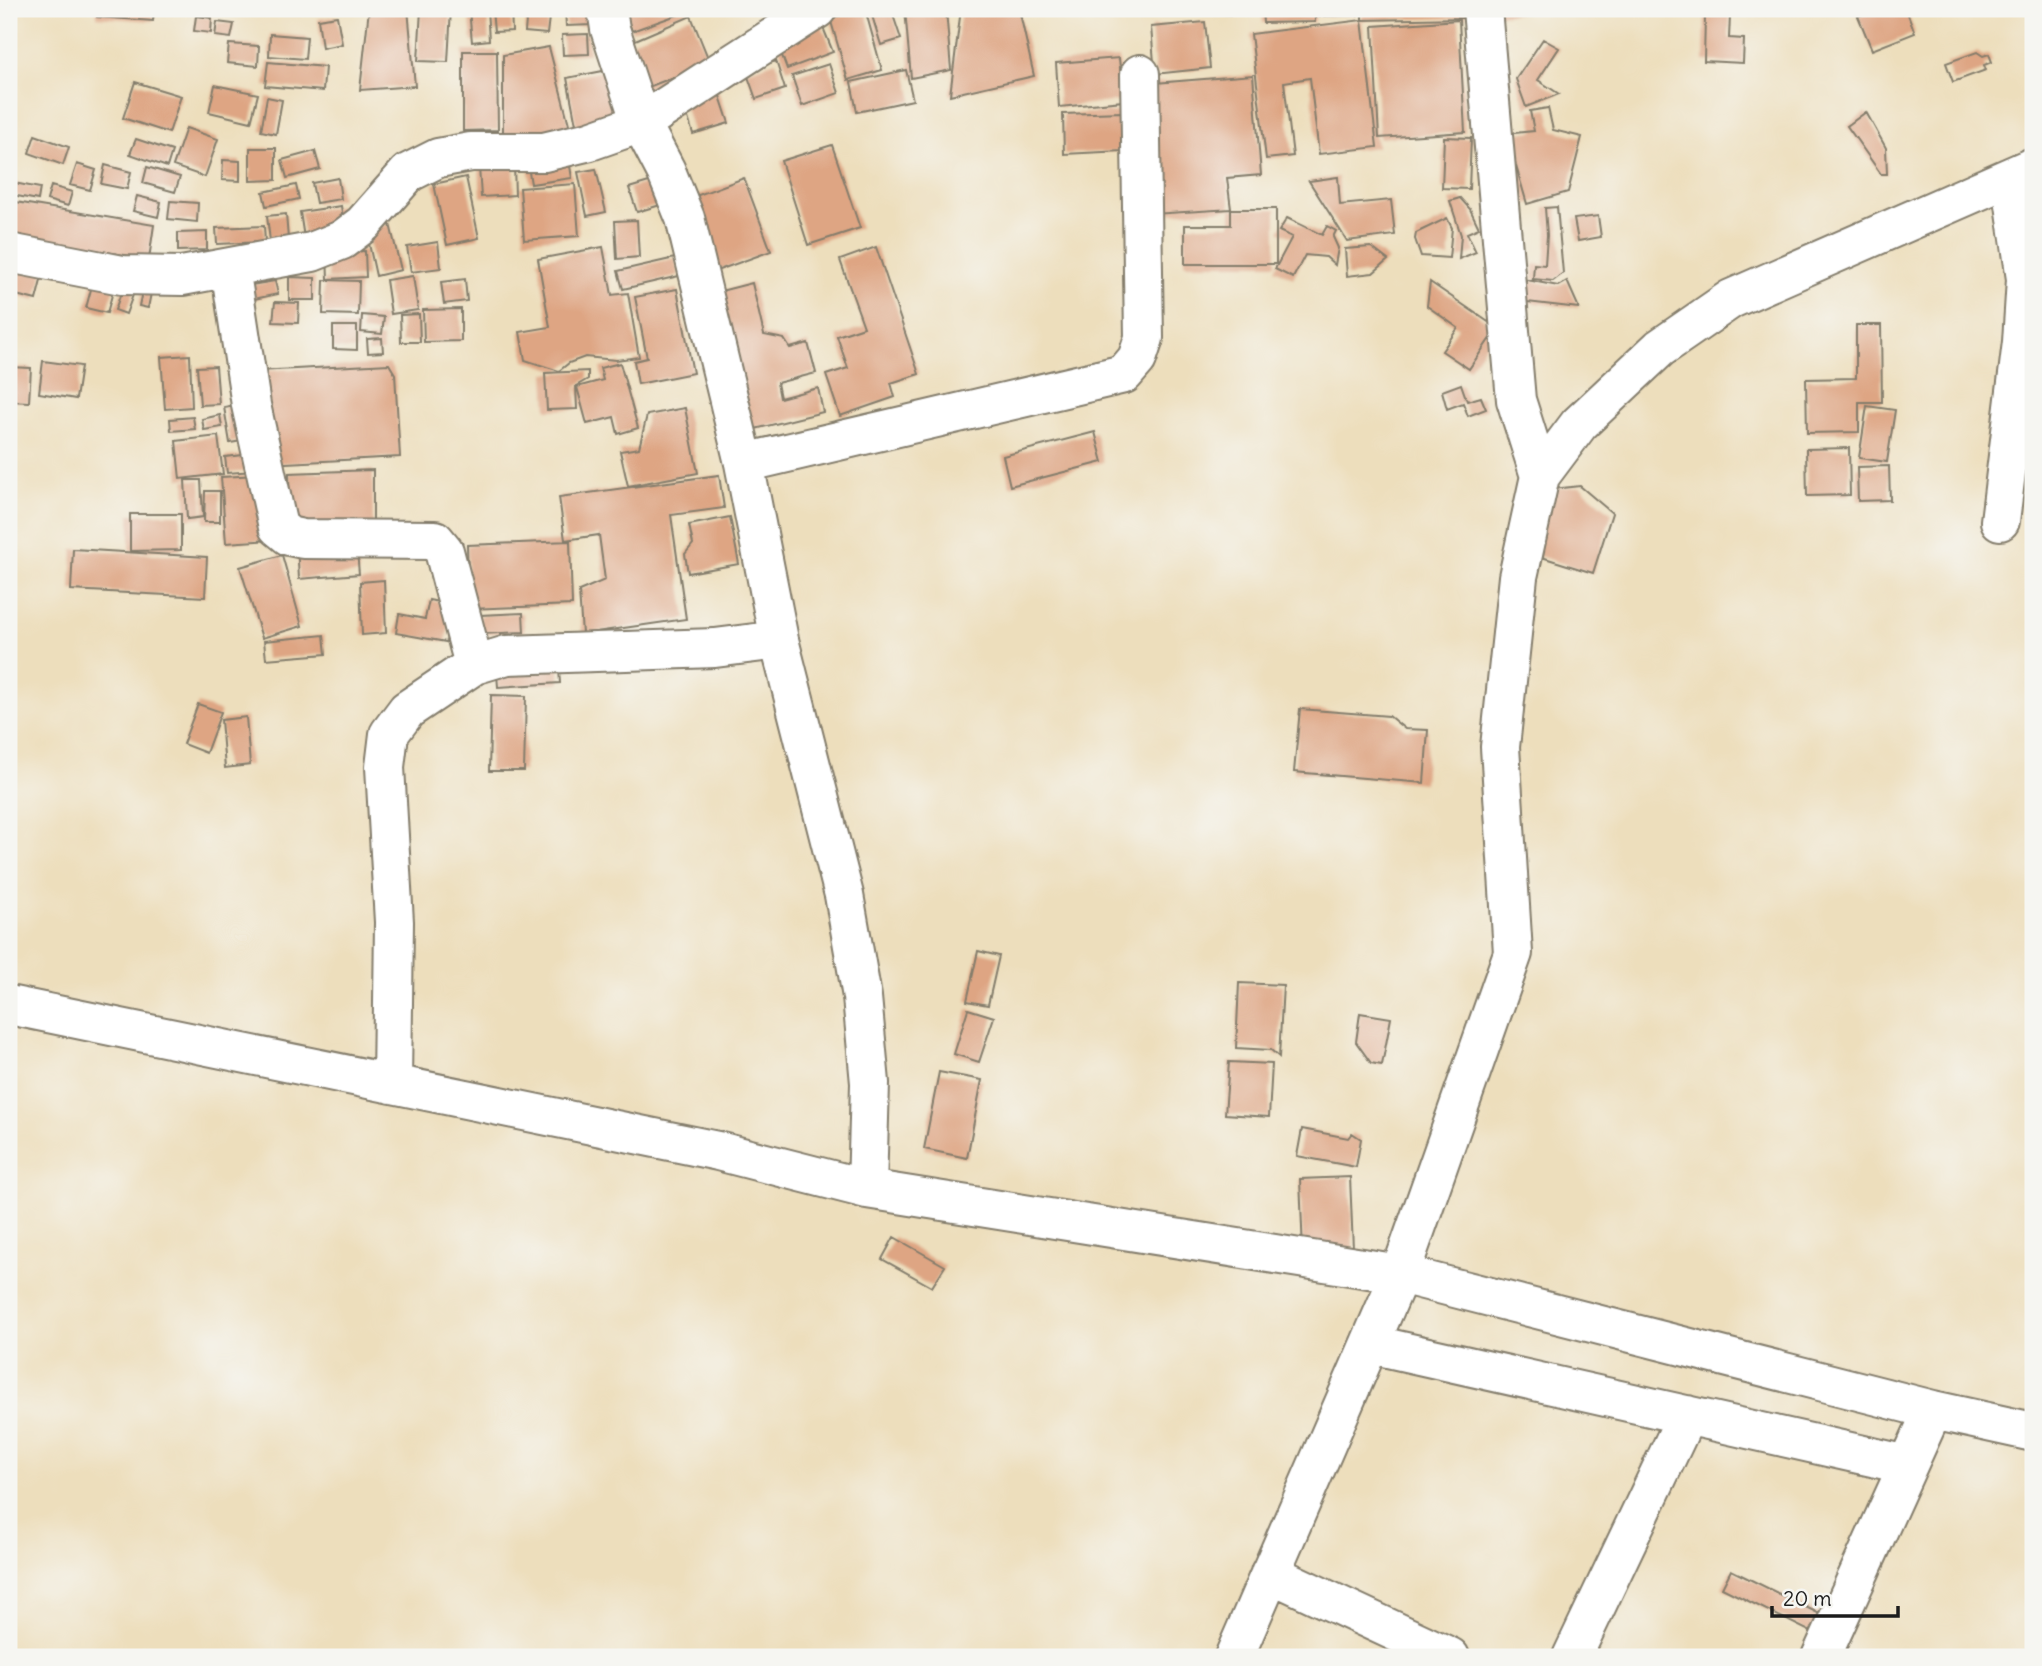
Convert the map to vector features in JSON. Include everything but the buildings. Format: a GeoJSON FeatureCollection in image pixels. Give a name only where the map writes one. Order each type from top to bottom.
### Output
{"type":"FeatureCollection","features":[{"type":"Feature","properties":{"kind":"street"},"geometry":{"type":"LineString","coordinates":[[607,9],[610,29],[641,123],[666,170],[685,218],[744,463],[779,640],[841,881],[863,997],[870,1083],[867,1189]]}},
{"type":"Feature","properties":{"kind":"street"},"geometry":{"type":"LineString","coordinates":[[9,253],[122,275],[182,276],[312,252],[342,240],[363,224],[408,173],[438,158],[471,152],[544,152],[590,141],[641,123],[817,9]]}},
{"type":"Feature","properties":{"kind":"street"},"geometry":{"type":"LineString","coordinates":[[1482,9],[1516,400],[1540,476]]}},
{"type":"Feature","properties":{"kind":"street"},"geometry":{"type":"LineString","coordinates":[[744,463],[1124,374],[1137,359],[1144,338],[1140,74]]}},
{"type":"Feature","properties":{"kind":"street"},"geometry":{"type":"LineString","coordinates":[[1234,1657],[1400,1273],[1513,953],[1500,747],[1518,577],[1540,476],[1579,424],[1660,348],[1731,299],[2022,172],[2026,279],[2022,342],[2000,521]]}},
{"type":"Feature","properties":{"kind":"street"},"geometry":{"type":"LineString","coordinates":[[229,267],[251,405],[271,510],[278,527],[289,536],[303,539],[435,540],[444,551],[474,665]]}},
{"type":"Feature","properties":{"kind":"street"},"geometry":{"type":"LineString","coordinates":[[392,1084],[394,922],[385,767],[389,734],[407,710],[474,665],[507,655],[702,649],[779,640]]}},
{"type":"Feature","properties":{"kind":"street"},"geometry":{"type":"LineString","coordinates":[[9,1005],[718,1151],[867,1189],[1400,1273],[1933,1410],[2033,1432]]}},
{"type":"Feature","properties":{"kind":"street"},"geometry":{"type":"LineString","coordinates":[[1370,1344],[1908,1465]]}},
{"type":"Feature","properties":{"kind":"street"},"geometry":{"type":"LineString","coordinates":[[1821,1657],[1933,1410]]}},
{"type":"Feature","properties":{"kind":"street"},"geometry":{"type":"LineString","coordinates":[[1573,1657],[1687,1415]]}},
{"type":"Feature","properties":{"kind":"street"},"geometry":{"type":"LineString","coordinates":[[1270,1573],[1450,1657]]}}]}
